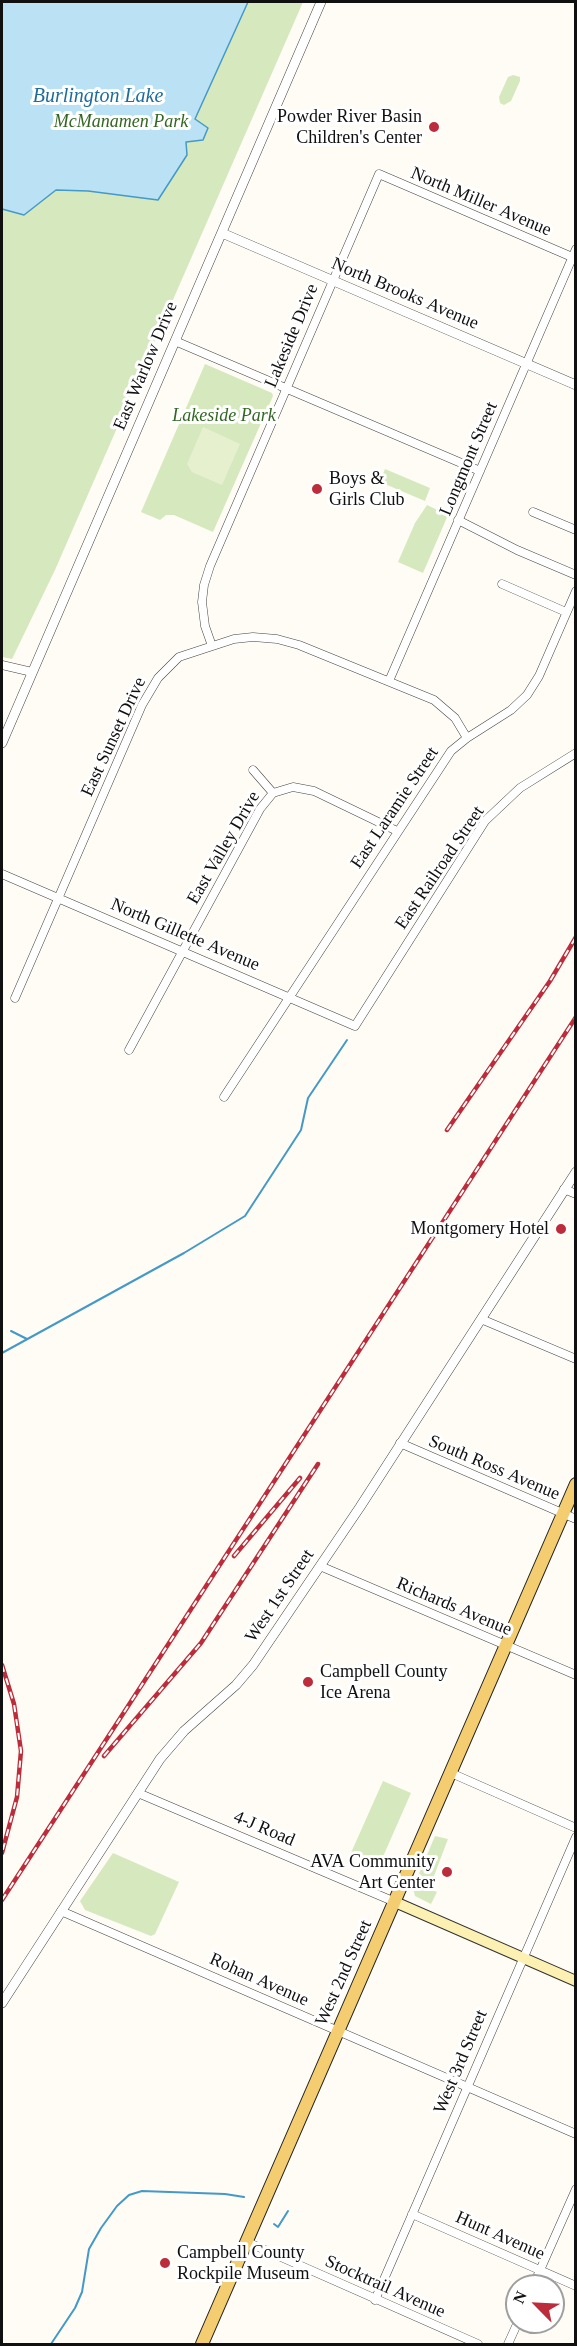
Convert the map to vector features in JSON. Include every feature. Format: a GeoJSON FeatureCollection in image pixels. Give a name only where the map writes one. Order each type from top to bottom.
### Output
{"type":"FeatureCollection","features":[{"type":"Feature","properties":{"kind":"main road","name":"West 2nd Street"},"geometry":{"type":"LineString","coordinates":[[202,2344],[576,1484]]}},
{"type":"Feature","properties":{"kind":"main road","name":"4-J Road"},"geometry":{"type":"LineString","coordinates":[[395,1902],[576,1981]]}},
{"type":"Feature","properties":{"kind":"street","name":"East Warlow Drive"},"geometry":{"type":"LineString","coordinates":[[2,743],[321,2]]}},
{"type":"Feature","properties":{"kind":"street","name":"North Miller Avenue"},"geometry":{"type":"LineString","coordinates":[[379,174],[574,253]]}},
{"type":"Feature","properties":{"kind":"street","name":"Lakeside Drive"},"geometry":{"type":"LineString","coordinates":[[212,646],[204,618],[202,602],[204,585],[379,174]]}},
{"type":"Feature","properties":{"kind":"street","name":"North Brooks Avenue"},"geometry":{"type":"LineString","coordinates":[[222,233],[576,385]]}},
{"type":"Feature","properties":{"kind":"street","name":"Longmont Street"},"geometry":{"type":"LineString","coordinates":[[389,681],[574,253]]}},
{"type":"Feature","properties":{"kind":"street"},"geometry":{"type":"LineString","coordinates":[[175,341],[480,471]]}},
{"type":"Feature","properties":{"kind":"street"},"geometry":{"type":"LineString","coordinates":[[533,512],[576,530]]}},
{"type":"Feature","properties":{"kind":"street"},"geometry":{"type":"LineString","coordinates":[[458,520],[517,550],[576,575]]}},
{"type":"Feature","properties":{"kind":"street"},"geometry":{"type":"LineString","coordinates":[[502,584],[566,612]]}},
{"type":"Feature","properties":{"kind":"street","name":"East Laramie Street"},"geometry":{"type":"LineString","coordinates":[[224,1097],[451,751],[511,710],[527,696],[576,591]]}},
{"type":"Feature","properties":{"kind":"street","name":"East Sunset Drive"},"geometry":{"type":"LineString","coordinates":[[15,998],[142,705],[158,678],[179,657],[234,639],[253,637],[277,639],[299,645],[434,700],[455,718],[467,738]]}},
{"type":"Feature","properties":{"kind":"street"},"geometry":{"type":"LineString","coordinates":[[2,665],[33,672]]}},
{"type":"Feature","properties":{"kind":"street","name":"East Railroad Street"},"geometry":{"type":"LineString","coordinates":[[355,1026],[485,821],[520,788],[576,753]]}},
{"type":"Feature","properties":{"kind":"street","name":"East Valley Drive"},"geometry":{"type":"LineString","coordinates":[[254,770],[273,793]]}},
{"type":"Feature","properties":{"kind":"street","name":"East Valley Drive"},"geometry":{"type":"LineString","coordinates":[[129,1050],[260,809],[273,793],[293,787],[314,791],[397,831]]}},
{"type":"Feature","properties":{"kind":"street","name":"North Gillette Avenue"},"geometry":{"type":"LineString","coordinates":[[2,874],[355,1026]]}},
{"type":"Feature","properties":{"kind":"street","name":"West 1st Street"},"geometry":{"type":"LineString","coordinates":[[2,2003],[171,1746],[236,1685],[253,1665],[576,1172]]}},
{"type":"Feature","properties":{"kind":"street"},"geometry":{"type":"LineString","coordinates":[[564,1189],[576,1194]]}},
{"type":"Feature","properties":{"kind":"street"},"geometry":{"type":"LineString","coordinates":[[481,1319],[576,1359]]}},
{"type":"Feature","properties":{"kind":"street","name":"South Ross Avenue"},"geometry":{"type":"LineString","coordinates":[[400,1443],[576,1519]]}},
{"type":"Feature","properties":{"kind":"street","name":"Richards Avenue"},"geometry":{"type":"LineString","coordinates":[[320,1566],[576,1675]]}},
{"type":"Feature","properties":{"kind":"street"},"geometry":{"type":"LineString","coordinates":[[451,1773],[576,1828]]}},
{"type":"Feature","properties":{"kind":"street","name":"4-J Road"},"geometry":{"type":"LineString","coordinates":[[138,1793],[395,1902]]}},
{"type":"Feature","properties":{"kind":"street","name":"West 3rd Street"},"geometry":{"type":"LineString","coordinates":[[375,2300],[576,1837]]}},
{"type":"Feature","properties":{"kind":"street","name":"Rohan Avenue"},"geometry":{"type":"LineString","coordinates":[[62,1911],[576,2134]]}},
{"type":"Feature","properties":{"kind":"street"},"geometry":{"type":"LineString","coordinates":[[538,2274],[576,2189]]}},
{"type":"Feature","properties":{"kind":"street","name":"Hunt Avenue"},"geometry":{"type":"LineString","coordinates":[[412,2214],[576,2286]]}},
{"type":"Feature","properties":{"kind":"street","name":"Stocktrail Avenue"},"geometry":{"type":"LineString","coordinates":[[247,2242],[478,2344]]}},
{"type":"Feature","properties":{"kind":"green space","name":"McManamen Park"},"geometry":{"type":"Polygon","coordinates":[[[2,2],[303,2],[55,570],[12,659],[2,657],[2,2]]]}},
{"type":"Feature","properties":{"kind":"green space"},"geometry":{"type":"Polygon","coordinates":[[[513,75],[520,77],[520,81],[511,101],[504,105],[500,103],[499,97],[508,77],[513,75]]]}},
{"type":"Feature","properties":{"kind":"green space","name":"Lakeside Park"},"geometry":{"type":"Polygon","coordinates":[[[205,364],[272,393],[273,396],[213,532],[174,515],[166,515],[160,520],[141,512],[205,364]]]}},
{"type":"Feature","properties":{"kind":"green space"},"geometry":{"type":"Polygon","coordinates":[[[203,427],[240,444],[222,485],[192,472],[187,464],[203,427]]]}},
{"type":"Feature","properties":{"kind":"green space"},"geometry":{"type":"Polygon","coordinates":[[[385,469],[430,488],[425,501],[380,482],[385,469]]]}},
{"type":"Feature","properties":{"kind":"green space"},"geometry":{"type":"Polygon","coordinates":[[[427,505],[448,515],[423,573],[398,562],[415,523],[427,505]]]}},
{"type":"Feature","properties":{"kind":"green space"},"geometry":{"type":"Polygon","coordinates":[[[383,1781],[411,1793],[378,1868],[350,1855],[383,1781]]]}},
{"type":"Feature","properties":{"kind":"green space"},"geometry":{"type":"Polygon","coordinates":[[[435,1836],[448,1839],[429,1889],[437,1892],[431,1904],[415,1896],[413,1888],[435,1836]]]}},
{"type":"Feature","properties":{"kind":"green space"},"geometry":{"type":"Polygon","coordinates":[[[113,1853],[179,1882],[155,1934],[151,1936],[85,1910],[80,1901],[113,1853]]]}},
{"type":"Feature","properties":{"kind":"water","name":"Burlington Lake"},"geometry":{"type":"Polygon","coordinates":[[[2,2],[248,2],[195,119],[208,128],[203,140],[186,142],[187,155],[158,200],[88,191],[56,190],[24,215],[2,209],[2,2]]]}},
{"type":"Feature","properties":{"kind":"waterway"},"geometry":{"type":"LineString","coordinates":[[2,1353],[184,1253],[245,1216],[301,1130],[308,1098],[347,1040]]}},
{"type":"Feature","properties":{"kind":"waterway"},"geometry":{"type":"LineString","coordinates":[[11,1331],[27,1339]]}},
{"type":"Feature","properties":{"kind":"waterway"},"geometry":{"type":"LineString","coordinates":[[51,2344],[75,2308],[82,2292],[89,2249],[117,2206],[129,2195],[142,2191],[225,2194],[244,2197]]}},
{"type":"Feature","properties":{"kind":"waterway"},"geometry":{"type":"LineString","coordinates":[[274,2224],[278,2227],[288,2211]]}},
{"type":"Feature","properties":{"kind":"railway"},"geometry":{"type":"LineString","coordinates":[[447,1130],[550,981],[576,937]]}},
{"type":"Feature","properties":{"kind":"railway"},"geometry":{"type":"LineString","coordinates":[[2,1900],[576,1017]]}},
{"type":"Feature","properties":{"kind":"railway"},"geometry":{"type":"LineString","coordinates":[[104,1756],[201,1643],[318,1464]]}},
{"type":"Feature","properties":{"kind":"railway"},"geometry":{"type":"LineString","coordinates":[[234,1556],[300,1478]]}},
{"type":"Feature","properties":{"kind":"railway"},"geometry":{"type":"LineString","coordinates":[[2,1665],[14,1704],[21,1751],[17,1797],[2,1853]]}},
{"type":"Feature","properties":{"kind":"place","name":"Powder River Basin Children's Center"},"geometry":{"type":"Point","coordinates":[434,127]}},
{"type":"Feature","properties":{"kind":"place","name":"Boys & Girls Club"},"geometry":{"type":"Point","coordinates":[317,489]}},
{"type":"Feature","properties":{"kind":"place","name":"Montgomery Hotel"},"geometry":{"type":"Point","coordinates":[561,1229]}},
{"type":"Feature","properties":{"kind":"place","name":"Campbell County Ice Arena"},"geometry":{"type":"Point","coordinates":[308,1682]}},
{"type":"Feature","properties":{"kind":"place","name":"AVA Community Art Center"},"geometry":{"type":"Point","coordinates":[447,1872]}},
{"type":"Feature","properties":{"kind":"place","name":"Campbell County Rockpile Museum"},"geometry":{"type":"Point","coordinates":[165,2263]}}]}
